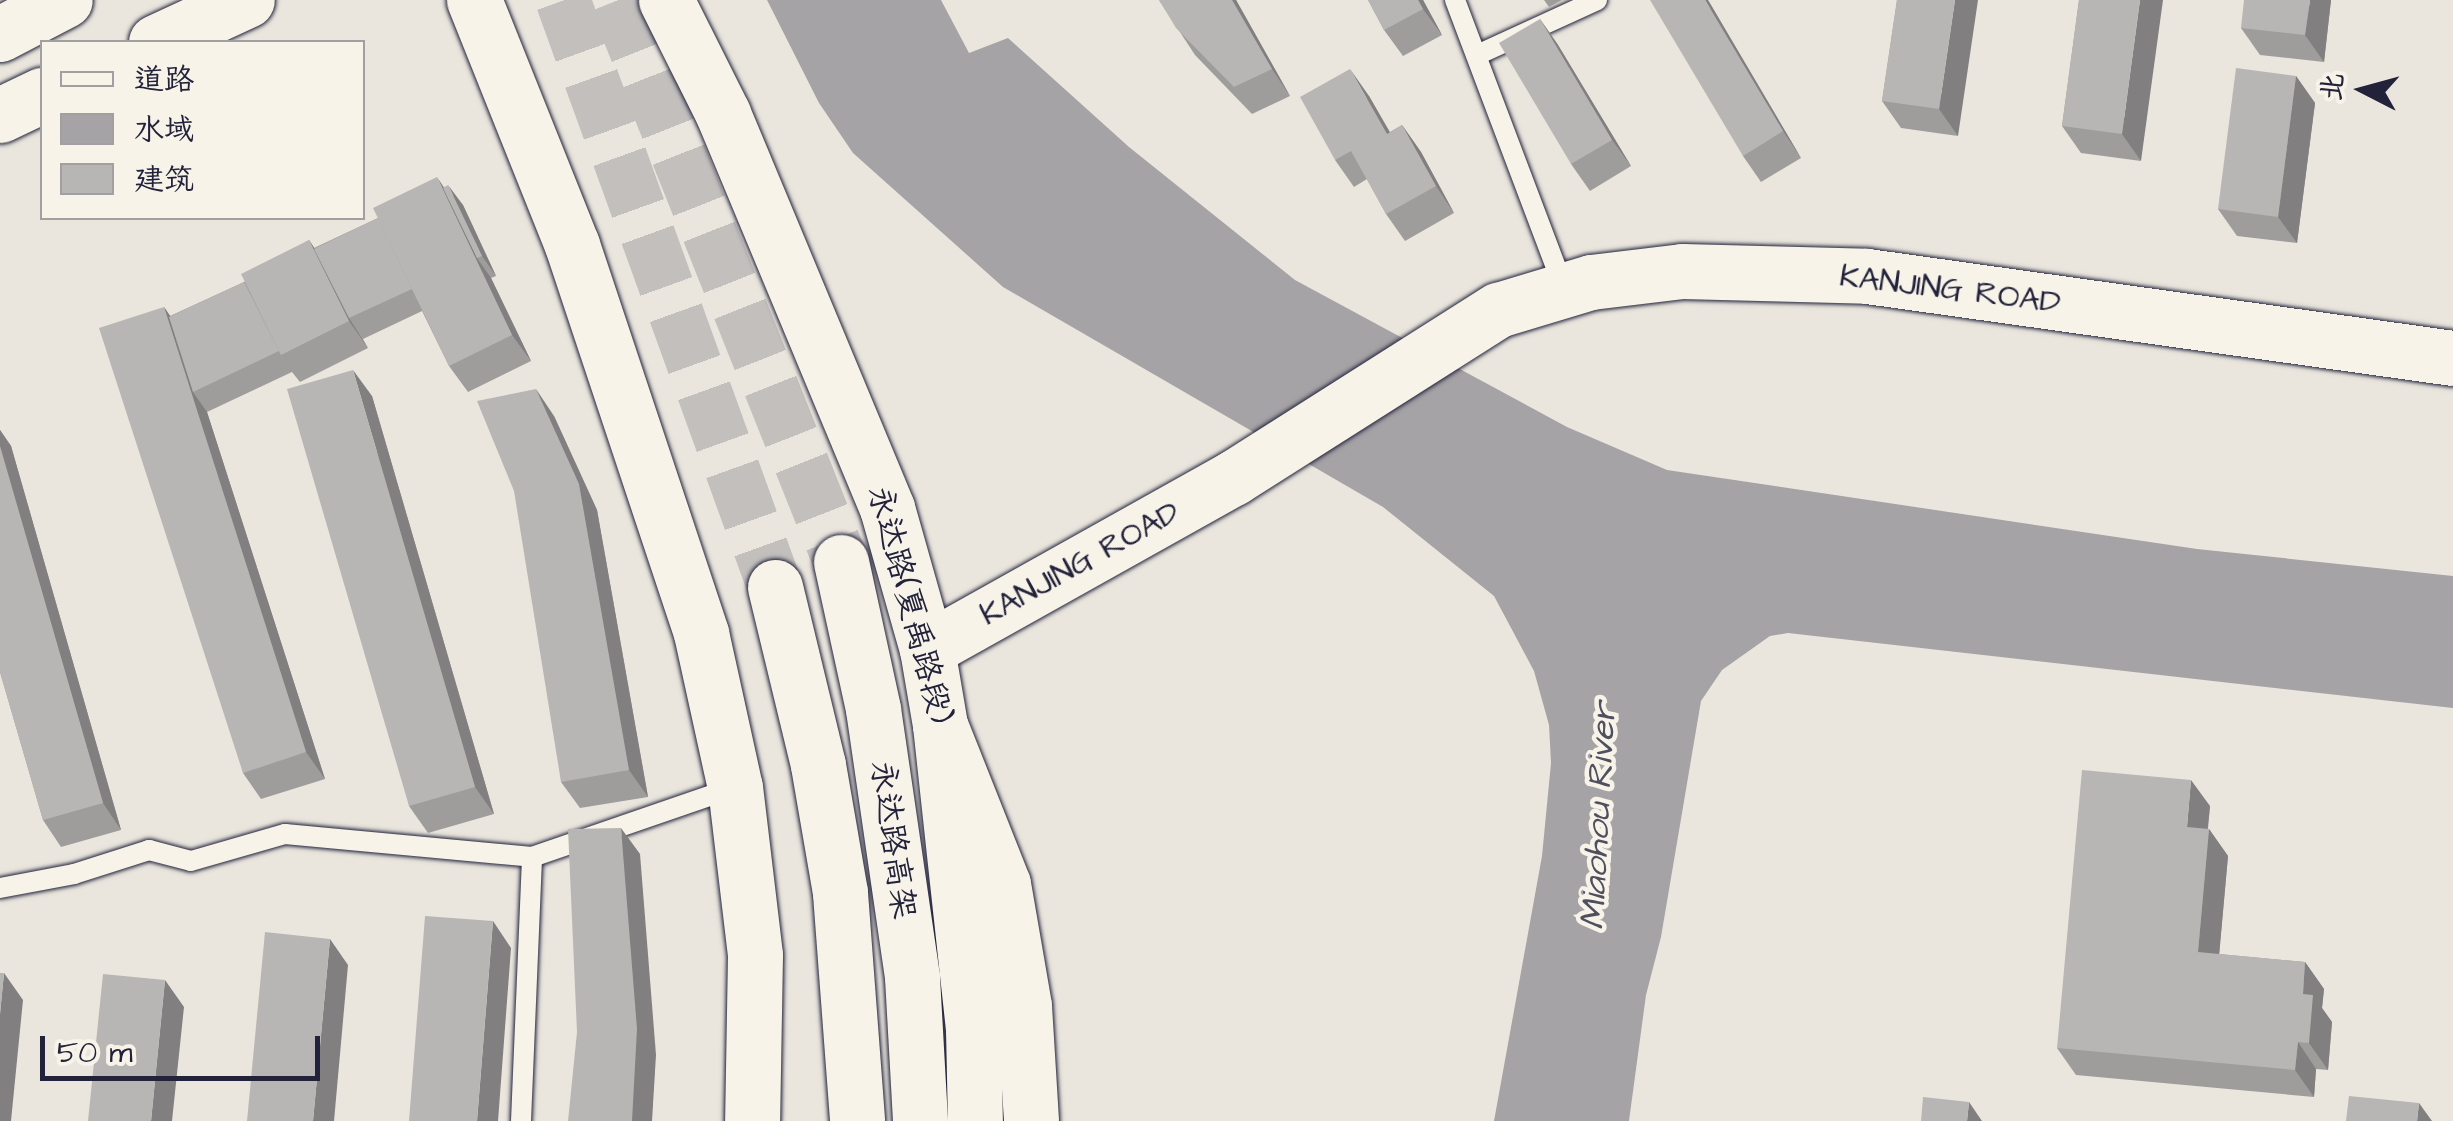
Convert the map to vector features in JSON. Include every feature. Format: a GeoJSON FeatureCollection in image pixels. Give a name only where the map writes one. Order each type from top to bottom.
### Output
{"type":"FeatureCollection","features":[{"type":"Feature","properties":{"kind":"main road"},"geometry":{"type":"LineString","coordinates":[[0,34],[65,0]]}},
{"type":"Feature","properties":{"kind":"main road"},"geometry":{"type":"LineString","coordinates":[[160,40],[247,0]]}},
{"type":"Feature","properties":{"kind":"main road"},"geometry":{"type":"LineString","coordinates":[[474,0],[572,245],[701,633],[734,787],[755,955],[752,1121]]}},
{"type":"Feature","properties":{"kind":"main road","name":"永达路(夏禹路段)"},"geometry":{"type":"LineString","coordinates":[[666,0],[723,114],[887,508],[927,648],[940,725],[1002,884],[1024,1006],[1032,1121]]}},
{"type":"Feature","properties":{"kind":"main road"},"geometry":{"type":"LineString","coordinates":[[0,115],[40,96]]}},
{"type":"Feature","properties":{"kind":"main road","name":"KANJING ROAD"},"geometry":{"type":"LineString","coordinates":[[927,648],[1233,478],[1498,310],[1591,282],[1682,272],[1866,276],[2453,358]]}},
{"type":"Feature","properties":{"kind":"main road","name":"永达路高架"},"geometry":{"type":"LineString","coordinates":[[841,562],[874,709],[906,938],[920,1121]]}},
{"type":"Feature","properties":{"kind":"main road","name":"永达路高架"},"geometry":{"type":"LineString","coordinates":[[775,588],[818,765],[840,893],[857,1121]]}},
{"type":"Feature","properties":{"kind":"main road"},"geometry":{"type":"LineString","coordinates":[[940,725],[973,1029],[975,1121]]}},
{"type":"Feature","properties":{"kind":"main road"},"geometry":{"type":"LineString","coordinates":[[819,1121],[840,893]]}},
{"type":"Feature","properties":{"kind":"lane"},"geometry":{"type":"LineString","coordinates":[[1456,0],[1565,290]]}},
{"type":"Feature","properties":{"kind":"lane"},"geometry":{"type":"LineString","coordinates":[[1476,56],[1597,0]]}},
{"type":"Feature","properties":{"kind":"lane"},"geometry":{"type":"LineString","coordinates":[[0,888],[74,874],[148,850],[191,861],[284,834],[532,857],[734,787]]}},
{"type":"Feature","properties":{"kind":"lane"},"geometry":{"type":"LineString","coordinates":[[521,1121],[532,857]]}},
{"type":"Feature","properties":{"kind":"water","name":"Miaohou River"},"geometry":{"type":"Polygon","coordinates":[[[767,0],[941,0],[969,53],[1008,38],[1129,147],[1295,280],[1567,427],[1667,470],[2197,549],[2453,576],[2453,708],[1788,633],[1770,636],[1722,670],[1701,701],[1661,937],[1646,995],[1629,1121],[1494,1121],[1542,856],[1551,763],[1549,725],[1534,671],[1494,596],[1383,507],[1003,287],[853,153],[819,103],[767,0]]]}},
{"type":"Feature","properties":{"kind":"building"},"geometry":{"type":"Polygon","coordinates":[[[1159,0],[1232,0],[1272,69],[1234,87],[1176,28],[1159,0]]]}},
{"type":"Feature","properties":{"kind":"building"},"geometry":{"type":"Polygon","coordinates":[[[1368,0],[1418,0],[1423,9],[1384,30],[1368,0]]]}},
{"type":"Feature","properties":{"kind":"building"},"geometry":{"type":"Polygon","coordinates":[[[1650,0],[1705,0],[1783,131],[1743,156],[1650,0]]]}},
{"type":"Feature","properties":{"kind":"building"},"geometry":{"type":"Polygon","coordinates":[[[1897,0],[1955,0],[1939,109],[1882,101],[1897,0]]]}},
{"type":"Feature","properties":{"kind":"building"},"geometry":{"type":"Polygon","coordinates":[[[2079,0],[2140,0],[2122,134],[2062,126],[2079,0]]]}},
{"type":"Feature","properties":{"kind":"building"},"geometry":{"type":"Polygon","coordinates":[[[2244,0],[2310,0],[2305,35],[2241,28],[2244,0]]]}},
{"type":"Feature","properties":{"kind":"building"},"geometry":{"type":"Polygon","coordinates":[[[1540,19],[1612,140],[1571,164],[1499,43],[1540,19]]]}},
{"type":"Feature","properties":{"kind":"building"},"geometry":{"type":"Polygon","coordinates":[[[2236,68],[2296,76],[2278,217],[2218,209],[2236,68]]]}},
{"type":"Feature","properties":{"kind":"building"},"geometry":{"type":"Polygon","coordinates":[[[1350,69],[1387,134],[1402,125],[1436,186],[1386,214],[1351,151],[1335,160],[1300,97],[1350,69]]]}},
{"type":"Feature","properties":{"kind":"building"},"geometry":{"type":"Polygon","coordinates":[[[437,177],[512,335],[449,366],[373,208],[437,177]]]}},
{"type":"Feature","properties":{"kind":"building"},"geometry":{"type":"Polygon","coordinates":[[[448,185],[482,256],[477,258],[443,188],[448,185]]]}},
{"type":"Feature","properties":{"kind":"building"},"geometry":{"type":"Polygon","coordinates":[[[378,218],[412,289],[349,318],[314,249],[378,218]]]}},
{"type":"Feature","properties":{"kind":"building"},"geometry":{"type":"Polygon","coordinates":[[[309,240],[349,321],[281,355],[241,274],[309,240]]]}},
{"type":"Feature","properties":{"kind":"building"},"geometry":{"type":"Polygon","coordinates":[[[244,282],[279,351],[193,392],[169,317],[244,282]]]}},
{"type":"Feature","properties":{"kind":"building"},"geometry":{"type":"Polygon","coordinates":[[[164,307],[306,752],[243,773],[99,328],[164,307]]]}},
{"type":"Feature","properties":{"kind":"building"},"geometry":{"type":"Polygon","coordinates":[[[353,370],[475,787],[409,806],[287,389],[353,370]]]}},
{"type":"Feature","properties":{"kind":"building"},"geometry":{"type":"Polygon","coordinates":[[[536,389],[579,484],[629,770],[561,782],[514,491],[477,401],[536,389]]]}},
{"type":"Feature","properties":{"kind":"building"},"geometry":{"type":"Polygon","coordinates":[[[0,446],[103,803],[43,820],[0,672],[0,446]]]}},
{"type":"Feature","properties":{"kind":"building"},"geometry":{"type":"Polygon","coordinates":[[[2082,770],[2191,780],[2187,827],[2209,829],[2198,952],[2305,962],[2303,994],[2313,995],[2309,1043],[2298,1042],[2295,1070],[2057,1048],[2082,770]]]}},
{"type":"Feature","properties":{"kind":"building"},"geometry":{"type":"Polygon","coordinates":[[[621,828],[637,1029],[632,1121],[568,1121],[577,1032],[568,829],[621,828]]]}},
{"type":"Feature","properties":{"kind":"building"},"geometry":{"type":"Polygon","coordinates":[[[425,916],[493,921],[477,1121],[409,1121],[425,916]]]}},
{"type":"Feature","properties":{"kind":"building"},"geometry":{"type":"Polygon","coordinates":[[[265,932],[330,939],[313,1121],[247,1121],[265,932]]]}},
{"type":"Feature","properties":{"kind":"building"},"geometry":{"type":"Polygon","coordinates":[[[0,973],[4,973],[0,1014],[0,973]]]}},
{"type":"Feature","properties":{"kind":"building"},"geometry":{"type":"Polygon","coordinates":[[[103,974],[165,980],[151,1121],[88,1121],[103,974]]]}},
{"type":"Feature","properties":{"kind":"building"},"geometry":{"type":"Polygon","coordinates":[[[2349,1096],[2419,1103],[2417,1121],[2346,1121],[2349,1096]]]}},
{"type":"Feature","properties":{"kind":"building"},"geometry":{"type":"Polygon","coordinates":[[[1923,1097],[1969,1102],[1967,1121],[1921,1121],[1923,1097]]]}},
{"type":"Feature","properties":{"kind":"tunnel"},"geometry":{"type":"LineString","coordinates":[[563,0],[775,587]]}},
{"type":"Feature","properties":{"kind":"tunnel"},"geometry":{"type":"LineString","coordinates":[[617,0],[841,562]]}}]}
